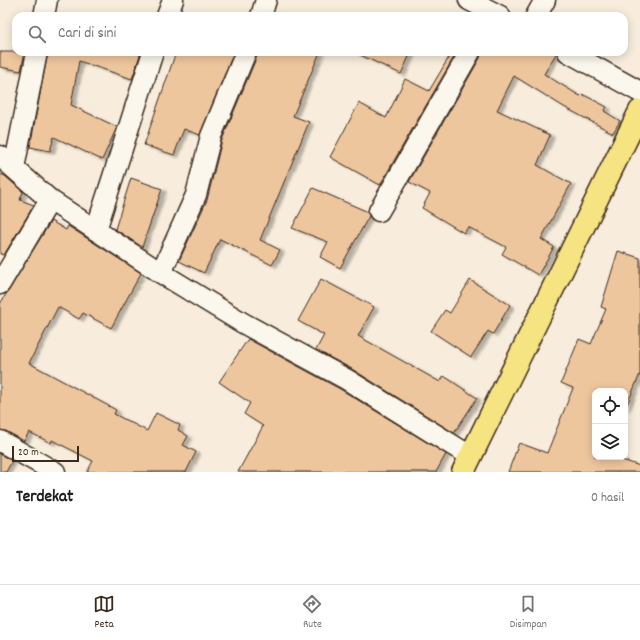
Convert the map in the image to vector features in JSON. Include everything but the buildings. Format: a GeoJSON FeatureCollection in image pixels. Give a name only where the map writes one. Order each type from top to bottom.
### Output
{"type":"FeatureCollection","features":[{"type":"Feature","properties":{"kind":"main road"},"geometry":{"type":"LineString","coordinates":[[466,464],[640,111]]}},
{"type":"Feature","properties":{"kind":"street"},"geometry":{"type":"LineString","coordinates":[[45,12],[47,0]]}},
{"type":"Feature","properties":{"kind":"street"},"geometry":{"type":"LineString","coordinates":[[168,12],[173,0]]}},
{"type":"Feature","properties":{"kind":"street"},"geometry":{"type":"LineString","coordinates":[[262,12],[266,0]]}},
{"type":"Feature","properties":{"kind":"street"},"geometry":{"type":"LineString","coordinates":[[469,0],[489,12]]}},
{"type":"Feature","properties":{"kind":"street"},"geometry":{"type":"LineString","coordinates":[[538,12],[545,0]]}},
{"type":"Feature","properties":{"kind":"street"},"geometry":{"type":"LineString","coordinates":[[36,56],[7,162],[50,200],[161,273],[243,323],[346,379],[466,464]]}},
{"type":"Feature","properties":{"kind":"street"},"geometry":{"type":"LineString","coordinates":[[96,230],[152,56]]}},
{"type":"Feature","properties":{"kind":"street"},"geometry":{"type":"LineString","coordinates":[[161,273],[196,195],[211,136],[244,56]]}},
{"type":"Feature","properties":{"kind":"street"},"geometry":{"type":"LineString","coordinates":[[379,211],[468,56]]}},
{"type":"Feature","properties":{"kind":"street"},"geometry":{"type":"LineString","coordinates":[[575,56],[640,92]]}},
{"type":"Feature","properties":{"kind":"street"},"geometry":{"type":"LineString","coordinates":[[0,284],[50,200]]}},
{"type":"Feature","properties":{"kind":"street"},"geometry":{"type":"LineString","coordinates":[[0,440],[55,472]]}}]}
